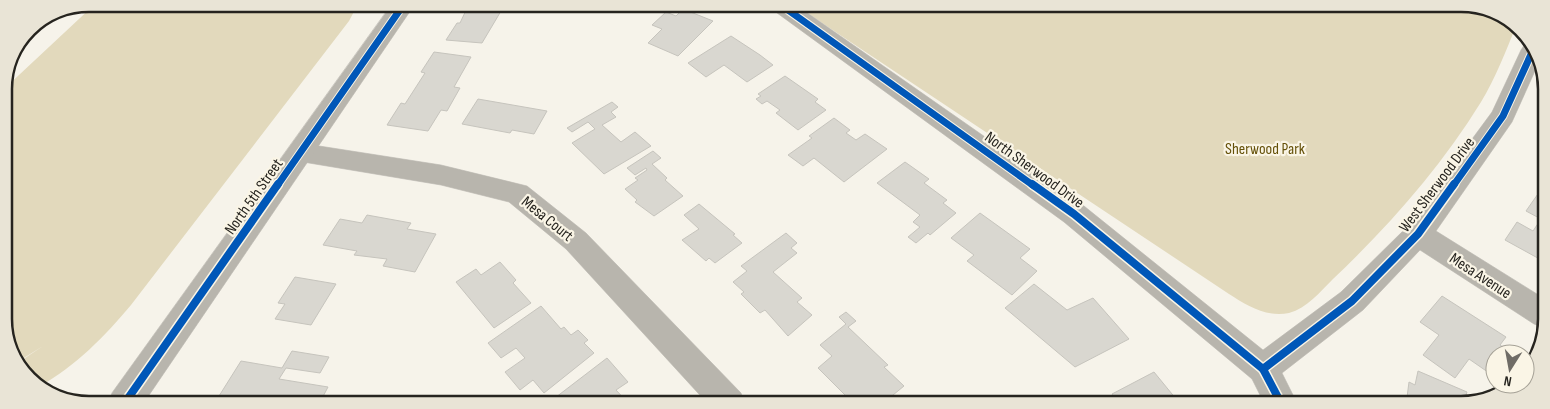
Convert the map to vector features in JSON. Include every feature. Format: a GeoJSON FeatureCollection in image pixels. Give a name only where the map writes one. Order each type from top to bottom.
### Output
{"type":"FeatureCollection","features":[{"type":"Feature","properties":{"kind":"street","name":"North 5th Street"},"geometry":{"type":"LineString","coordinates":[[130,396],[398,12]]}},
{"type":"Feature","properties":{"kind":"street","name":"North Sherwood Drive"},"geometry":{"type":"LineString","coordinates":[[790,12],[1074,214],[1263,369]]}},
{"type":"Feature","properties":{"kind":"street","name":"West Sherwood Drive"},"geometry":{"type":"LineString","coordinates":[[1263,369],[1352,301],[1418,234],[1503,116],[1530,56]]}},
{"type":"Feature","properties":{"kind":"street","name":"Mesa Court"},"geometry":{"type":"LineString","coordinates":[[300,153],[441,175],[518,193],[576,241],[721,396]]}},
{"type":"Feature","properties":{"kind":"street","name":"Mesa Avenue"},"geometry":{"type":"LineString","coordinates":[[1418,234],[1538,311]]}},
{"type":"Feature","properties":{"kind":"street"},"geometry":{"type":"LineString","coordinates":[[1263,369],[1277,396]]}},
{"type":"Feature","properties":{"kind":"green space"},"geometry":{"type":"Polygon","coordinates":[[[86,12],[354,12],[349,21],[131,305],[111,328],[78,360],[45,383],[35,374],[23,359],[43,346],[23,359],[14,335],[12,320],[14,80],[86,12]]]}},
{"type":"Feature","properties":{"kind":"green space","name":"Sherwood Park"},"geometry":{"type":"Polygon","coordinates":[[[806,12],[1461,12],[1495,20],[1513,33],[1486,93],[1449,150],[1374,239],[1318,294],[1296,311],[1281,314],[1257,310],[1236,298],[806,12]]]}},
{"type":"Feature","properties":{"kind":"building"},"geometry":{"type":"Polygon","coordinates":[[[465,12],[500,12],[482,43],[446,40],[457,23],[460,23],[465,12]]]}},
{"type":"Feature","properties":{"kind":"building"},"geometry":{"type":"Polygon","coordinates":[[[666,12],[676,16],[680,12],[690,12],[713,21],[678,56],[648,43],[662,29],[652,25],[666,12]]]}},
{"type":"Feature","properties":{"kind":"building"},"geometry":{"type":"Polygon","coordinates":[[[731,36],[773,65],[747,82],[724,65],[706,77],[688,63],[731,36]]]}},
{"type":"Feature","properties":{"kind":"building"},"geometry":{"type":"Polygon","coordinates":[[[434,52],[471,57],[454,87],[460,88],[447,111],[441,110],[428,131],[387,125],[401,103],[405,104],[425,73],[421,72],[434,52]]]}},
{"type":"Feature","properties":{"kind":"building"},"geometry":{"type":"Polygon","coordinates":[[[785,76],[818,99],[815,102],[826,110],[798,130],[776,113],[780,110],[767,101],[762,104],[756,99],[761,96],[758,94],[785,76]]]}},
{"type":"Feature","properties":{"kind":"building"},"geometry":{"type":"Polygon","coordinates":[[[478,99],[547,111],[534,134],[512,130],[510,133],[462,124],[478,99]]]}},
{"type":"Feature","properties":{"kind":"building"},"geometry":{"type":"Polygon","coordinates":[[[612,102],[618,107],[611,112],[616,117],[602,125],[621,142],[635,132],[651,146],[604,174],[572,143],[595,129],[588,122],[572,132],[567,128],[612,102]]]}},
{"type":"Feature","properties":{"kind":"building"},"geometry":{"type":"Polygon","coordinates":[[[834,118],[850,130],[846,133],[856,140],[865,134],[887,149],[844,182],[814,158],[803,166],[788,155],[812,138],[809,136],[834,118]]]}},
{"type":"Feature","properties":{"kind":"building"},"geometry":{"type":"Polygon","coordinates":[[[653,151],[661,158],[652,164],[667,178],[665,180],[683,196],[654,216],[635,202],[637,200],[625,189],[638,180],[635,178],[647,170],[646,168],[635,175],[627,168],[653,151]]]}},
{"type":"Feature","properties":{"kind":"building"},"geometry":{"type":"Polygon","coordinates":[[[905,162],[929,179],[924,183],[947,200],[943,203],[956,213],[930,235],[928,233],[916,243],[908,237],[920,227],[913,222],[920,215],[877,183],[905,162]]]}},
{"type":"Feature","properties":{"kind":"building"},"geometry":{"type":"Polygon","coordinates":[[[1538,194],[1538,217],[1526,211],[1538,194]]]}},
{"type":"Feature","properties":{"kind":"building"},"geometry":{"type":"Polygon","coordinates":[[[699,204],[735,234],[733,235],[742,243],[715,263],[709,258],[706,261],[682,240],[699,229],[684,215],[699,204]]]}},
{"type":"Feature","properties":{"kind":"building"},"geometry":{"type":"Polygon","coordinates":[[[980,213],[1030,249],[1020,258],[1037,271],[1012,295],[967,261],[974,255],[951,238],[980,213]]]}},
{"type":"Feature","properties":{"kind":"building"},"geometry":{"type":"Polygon","coordinates":[[[367,215],[411,223],[407,229],[436,234],[415,272],[383,266],[387,259],[354,255],[357,251],[323,245],[340,219],[362,223],[367,215]]]}},
{"type":"Feature","properties":{"kind":"building"},"geometry":{"type":"Polygon","coordinates":[[[1517,222],[1533,231],[1538,224],[1538,258],[1505,240],[1517,222]]]}},
{"type":"Feature","properties":{"kind":"building"},"geometry":{"type":"Polygon","coordinates":[[[786,233],[797,243],[791,248],[797,253],[773,272],[802,298],[797,302],[812,315],[788,336],[765,310],[760,313],[741,294],[744,292],[733,282],[747,271],[741,266],[786,233]]]}},
{"type":"Feature","properties":{"kind":"building"},"geometry":{"type":"Polygon","coordinates":[[[500,262],[516,280],[513,283],[531,303],[494,328],[456,282],[476,269],[481,275],[500,262]]]}},
{"type":"Feature","properties":{"kind":"building"},"geometry":{"type":"Polygon","coordinates":[[[295,277],[336,284],[311,325],[275,319],[285,304],[278,303],[295,277]]]}},
{"type":"Feature","properties":{"kind":"building"},"geometry":{"type":"Polygon","coordinates":[[[1034,284],[1067,310],[1093,298],[1129,339],[1075,367],[1005,308],[1034,284]]]}},
{"type":"Feature","properties":{"kind":"building"},"geometry":{"type":"Polygon","coordinates":[[[1442,296],[1506,337],[1501,344],[1485,344],[1485,370],[1469,359],[1455,378],[1423,355],[1439,335],[1420,322],[1442,296]]]}},
{"type":"Feature","properties":{"kind":"building"},"geometry":{"type":"Polygon","coordinates":[[[541,306],[561,329],[564,327],[571,335],[578,330],[588,340],[584,343],[594,353],[544,393],[533,380],[520,390],[505,372],[525,358],[516,348],[501,358],[488,343],[541,306]]]}},
{"type":"Feature","properties":{"kind":"building"},"geometry":{"type":"Polygon","coordinates":[[[846,312],[856,321],[848,327],[888,365],[884,367],[904,386],[892,396],[846,396],[818,368],[832,356],[820,345],[846,324],[839,317],[846,312]]]}},
{"type":"Feature","properties":{"kind":"building"},"geometry":{"type":"Polygon","coordinates":[[[292,351],[329,357],[320,373],[286,368],[279,379],[328,387],[323,396],[219,396],[241,361],[282,368],[292,351]]]}},
{"type":"Feature","properties":{"kind":"building"},"geometry":{"type":"Polygon","coordinates":[[[607,358],[628,382],[616,390],[622,396],[557,396],[607,358]]]}},
{"type":"Feature","properties":{"kind":"building"},"geometry":{"type":"Polygon","coordinates":[[[1418,371],[1467,392],[1466,395],[1468,396],[1407,396],[1409,382],[1415,385],[1418,371]]]}},
{"type":"Feature","properties":{"kind":"building"},"geometry":{"type":"Polygon","coordinates":[[[1154,372],[1174,396],[1113,396],[1112,394],[1154,372]]]}},
{"type":"Feature","properties":{"kind":"cycle path"},"geometry":{"type":"LineString","coordinates":[[130,396],[398,12]]}},
{"type":"Feature","properties":{"kind":"cycle path"},"geometry":{"type":"LineString","coordinates":[[791,12],[1074,214],[1263,369],[1277,396]]}},
{"type":"Feature","properties":{"kind":"cycle path"},"geometry":{"type":"LineString","coordinates":[[1263,369],[1352,301],[1418,234],[1503,116],[1530,56]]}}]}
